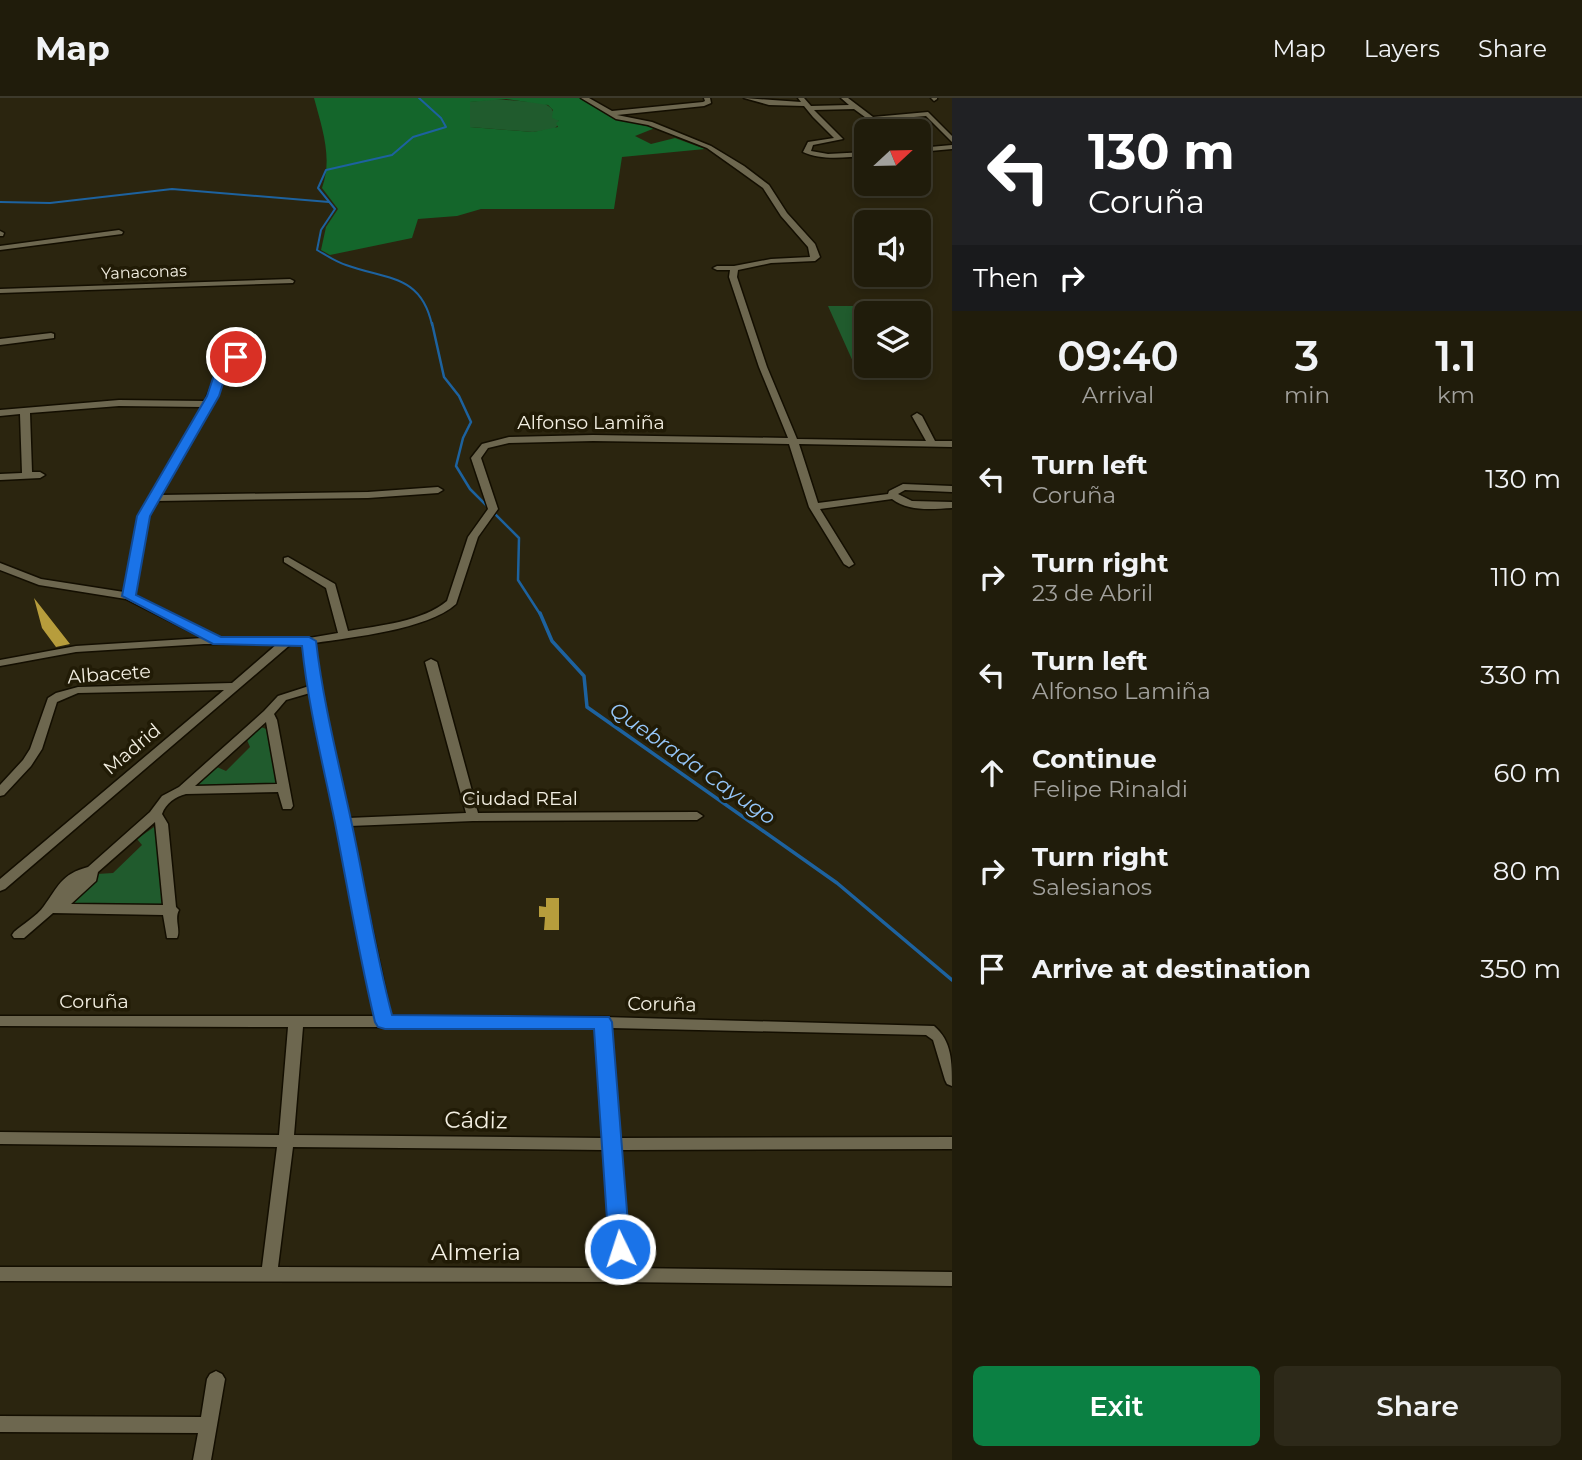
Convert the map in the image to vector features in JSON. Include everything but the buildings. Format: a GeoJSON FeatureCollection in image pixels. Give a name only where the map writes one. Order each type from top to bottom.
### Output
{"type":"FeatureCollection","features":[{"type":"Feature","properties":{"kind":"street"},"geometry":{"type":"LineString","coordinates":[[584,98],[618,118],[650,123],[698,142],[741,168],[766,187],[784,214],[812,246],[816,257],[718,268]]}},
{"type":"Feature","properties":{"kind":"street"},"geometry":{"type":"LineString","coordinates":[[608,113],[704,104],[709,102],[707,98]]}},
{"type":"Feature","properties":{"kind":"street"},"geometry":{"type":"LineString","coordinates":[[747,98],[769,103],[855,107]]}},
{"type":"Feature","properties":{"kind":"street"},"geometry":{"type":"LineString","coordinates":[[844,98],[870,119],[928,114],[952,140]]}},
{"type":"Feature","properties":{"kind":"street"},"geometry":{"type":"LineString","coordinates":[[804,103],[840,139],[810,143],[807,152],[828,156],[854,155]]}},
{"type":"Feature","properties":{"kind":"street"},"geometry":{"type":"LineString","coordinates":[[931,149],[952,147]]}},
{"type":"Feature","properties":{"kind":"street"},"geometry":{"type":"LineString","coordinates":[[0,248],[119,232]]}},
{"type":"Feature","properties":{"kind":"street"},"geometry":{"type":"LineString","coordinates":[[734,268],[733,277],[763,368],[793,441],[814,507],[849,564]]}},
{"type":"Feature","properties":{"kind":"street","name":"Yanaconas"},"geometry":{"type":"LineString","coordinates":[[0,291],[290,281]]}},
{"type":"Feature","properties":{"kind":"street"},"geometry":{"type":"LineString","coordinates":[[6,330],[2,342],[51,336]]}},
{"type":"Feature","properties":{"kind":"street"},"geometry":{"type":"LineString","coordinates":[[129,596],[143,516],[208,404],[223,366],[240,351]]}},
{"type":"Feature","properties":{"kind":"street"},"geometry":{"type":"LineString","coordinates":[[0,413],[119,404],[208,404]]}},
{"type":"Feature","properties":{"kind":"street"},"geometry":{"type":"LineString","coordinates":[[25,412],[27,474]]}},
{"type":"Feature","properties":{"kind":"street"},"geometry":{"type":"LineString","coordinates":[[917,416],[932,444]]}},
{"type":"Feature","properties":{"kind":"street","name":"Alfonso Lamiña"},"geometry":{"type":"LineString","coordinates":[[0,663],[76,649],[218,641],[309,641],[383,628],[444,609],[452,602],[473,537],[491,512],[476,458],[478,452],[494,443],[593,438],[952,444]]}},
{"type":"Feature","properties":{"kind":"street"},"geometry":{"type":"LineString","coordinates":[[0,477],[40,475]]}},
{"type":"Feature","properties":{"kind":"street"},"geometry":{"type":"LineString","coordinates":[[893,496],[893,491],[903,487],[952,489]]}},
{"type":"Feature","properties":{"kind":"street"},"geometry":{"type":"LineString","coordinates":[[155,498],[368,495],[438,490]]}},
{"type":"Feature","properties":{"kind":"street"},"geometry":{"type":"LineString","coordinates":[[814,507],[893,496],[908,504],[952,505]]}},
{"type":"Feature","properties":{"kind":"street"},"geometry":{"type":"LineString","coordinates":[[288,560],[331,586],[344,636]]}},
{"type":"Feature","properties":{"kind":"street"},"geometry":{"type":"LineString","coordinates":[[0,566],[39,582],[129,596],[218,641]]}},
{"type":"Feature","properties":{"kind":"street","name":"Madrid"},"geometry":{"type":"LineString","coordinates":[[0,886],[288,641]]}},
{"type":"Feature","properties":{"kind":"street"},"geometry":{"type":"LineString","coordinates":[[309,641],[314,692],[343,822],[370,967],[385,1022]]}},
{"type":"Feature","properties":{"kind":"street"},"geometry":{"type":"LineString","coordinates":[[431,662],[473,817]]}},
{"type":"Feature","properties":{"kind":"street","name":"Albacete"},"geometry":{"type":"LineString","coordinates":[[0,792],[36,749],[52,700],[60,695],[78,690],[235,686]]}},
{"type":"Feature","properties":{"kind":"street"},"geometry":{"type":"LineString","coordinates":[[19,934],[50,908],[64,903],[91,878],[92,870],[156,814],[165,811],[183,790],[279,704],[314,692]]}},
{"type":"Feature","properties":{"kind":"street"},"geometry":{"type":"LineString","coordinates":[[268,714],[287,806]]}},
{"type":"Feature","properties":{"kind":"street"},"geometry":{"type":"LineString","coordinates":[[183,790],[283,788]]}},
{"type":"Feature","properties":{"kind":"street"},"geometry":{"type":"LineString","coordinates":[[156,814],[162,824],[172,910],[172,935]]}},
{"type":"Feature","properties":{"kind":"street","name":"Ciudad REal"},"geometry":{"type":"LineString","coordinates":[[343,822],[473,817],[697,816]]}},
{"type":"Feature","properties":{"kind":"street"},"geometry":{"type":"LineString","coordinates":[[50,908],[172,910]]}},
{"type":"Feature","properties":{"kind":"street","name":"Coruña"},"geometry":{"type":"LineString","coordinates":[[0,1021],[603,1022],[929,1030],[939,1037],[952,1080]]}},
{"type":"Feature","properties":{"kind":"street"},"geometry":{"type":"LineString","coordinates":[[269,1274],[286,1140],[296,1021]]}},
{"type":"Feature","properties":{"kind":"street"},"geometry":{"type":"LineString","coordinates":[[603,1022],[621,1275]]}},
{"type":"Feature","properties":{"kind":"street","name":"Cádiz"},"geometry":{"type":"LineString","coordinates":[[0,1138],[612,1144],[952,1143]]}},
{"type":"Feature","properties":{"kind":"street","name":"Almeria"},"geometry":{"type":"LineString","coordinates":[[0,1274],[621,1275],[952,1279]]}},
{"type":"Feature","properties":{"kind":"street"},"geometry":{"type":"LineString","coordinates":[[202,1460],[216,1379]]}},
{"type":"Feature","properties":{"kind":"street"},"geometry":{"type":"LineString","coordinates":[[0,1424],[207,1424]]}},
{"type":"Feature","properties":{"kind":"green space"},"geometry":{"type":"Polygon","coordinates":[[[314,98],[582,98],[617,119],[655,128],[635,136],[651,144],[675,138],[705,149],[622,157],[614,209],[481,209],[457,216],[418,219],[412,238],[330,255],[321,250],[326,227],[338,209],[322,188],[327,166],[326,154],[314,98]],[[506,99],[470,102],[470,127],[533,132],[558,127],[556,123],[559,121],[552,118],[553,110],[548,105],[506,99]]]}},
{"type":"Feature","properties":{"kind":"green space"},"geometry":{"type":"Polygon","coordinates":[[[494,99],[544,103],[551,108],[560,123],[554,129],[533,132],[470,127],[470,102],[494,99]]]}},
{"type":"Feature","properties":{"kind":"green space"},"geometry":{"type":"Polygon","coordinates":[[[828,306],[854,306],[854,364],[828,306]]]}},
{"type":"Feature","properties":{"kind":"green space"},"geometry":{"type":"Polygon","coordinates":[[[261,727],[269,730],[277,784],[196,787],[217,767],[226,771],[250,747],[247,740],[261,727]]]}},
{"type":"Feature","properties":{"kind":"green space"},"geometry":{"type":"Polygon","coordinates":[[[154,827],[158,829],[166,909],[64,911],[97,874],[113,873],[142,845],[137,839],[154,827]]]}},
{"type":"Feature","properties":{"kind":"waterway","name":"Quebrada Cayugo"},"geometry":{"type":"LineString","coordinates":[[419,98],[441,118],[446,127],[413,137],[392,155],[326,170],[318,188],[335,209],[321,230],[317,250],[342,264],[388,277],[411,288],[427,308],[432,325]]}},
{"type":"Feature","properties":{"kind":"waterway"},"geometry":{"type":"LineString","coordinates":[[0,202],[50,203],[172,189],[329,202]]}},
{"type":"Feature","properties":{"kind":"waterway","name":"Quebrada Cayugo"},"geometry":{"type":"LineString","coordinates":[[432,323],[444,377],[459,396],[471,422],[463,438],[456,466],[470,489],[519,538],[518,580],[540,614]]}},
{"type":"Feature","properties":{"kind":"waterway","name":"Quebrada Cayugo"},"geometry":{"type":"LineString","coordinates":[[540,613],[552,641],[584,676],[587,707],[837,883],[952,980]]}},
{"type":"Feature","properties":{"kind":"route"},"geometry":{"type":"LineString","coordinates":[[236,357],[223,366],[213,396],[166,481],[143,516],[129,596],[218,641],[309,641],[313,688],[343,822],[370,967],[385,1022],[603,1022],[620,1249]]}}]}
